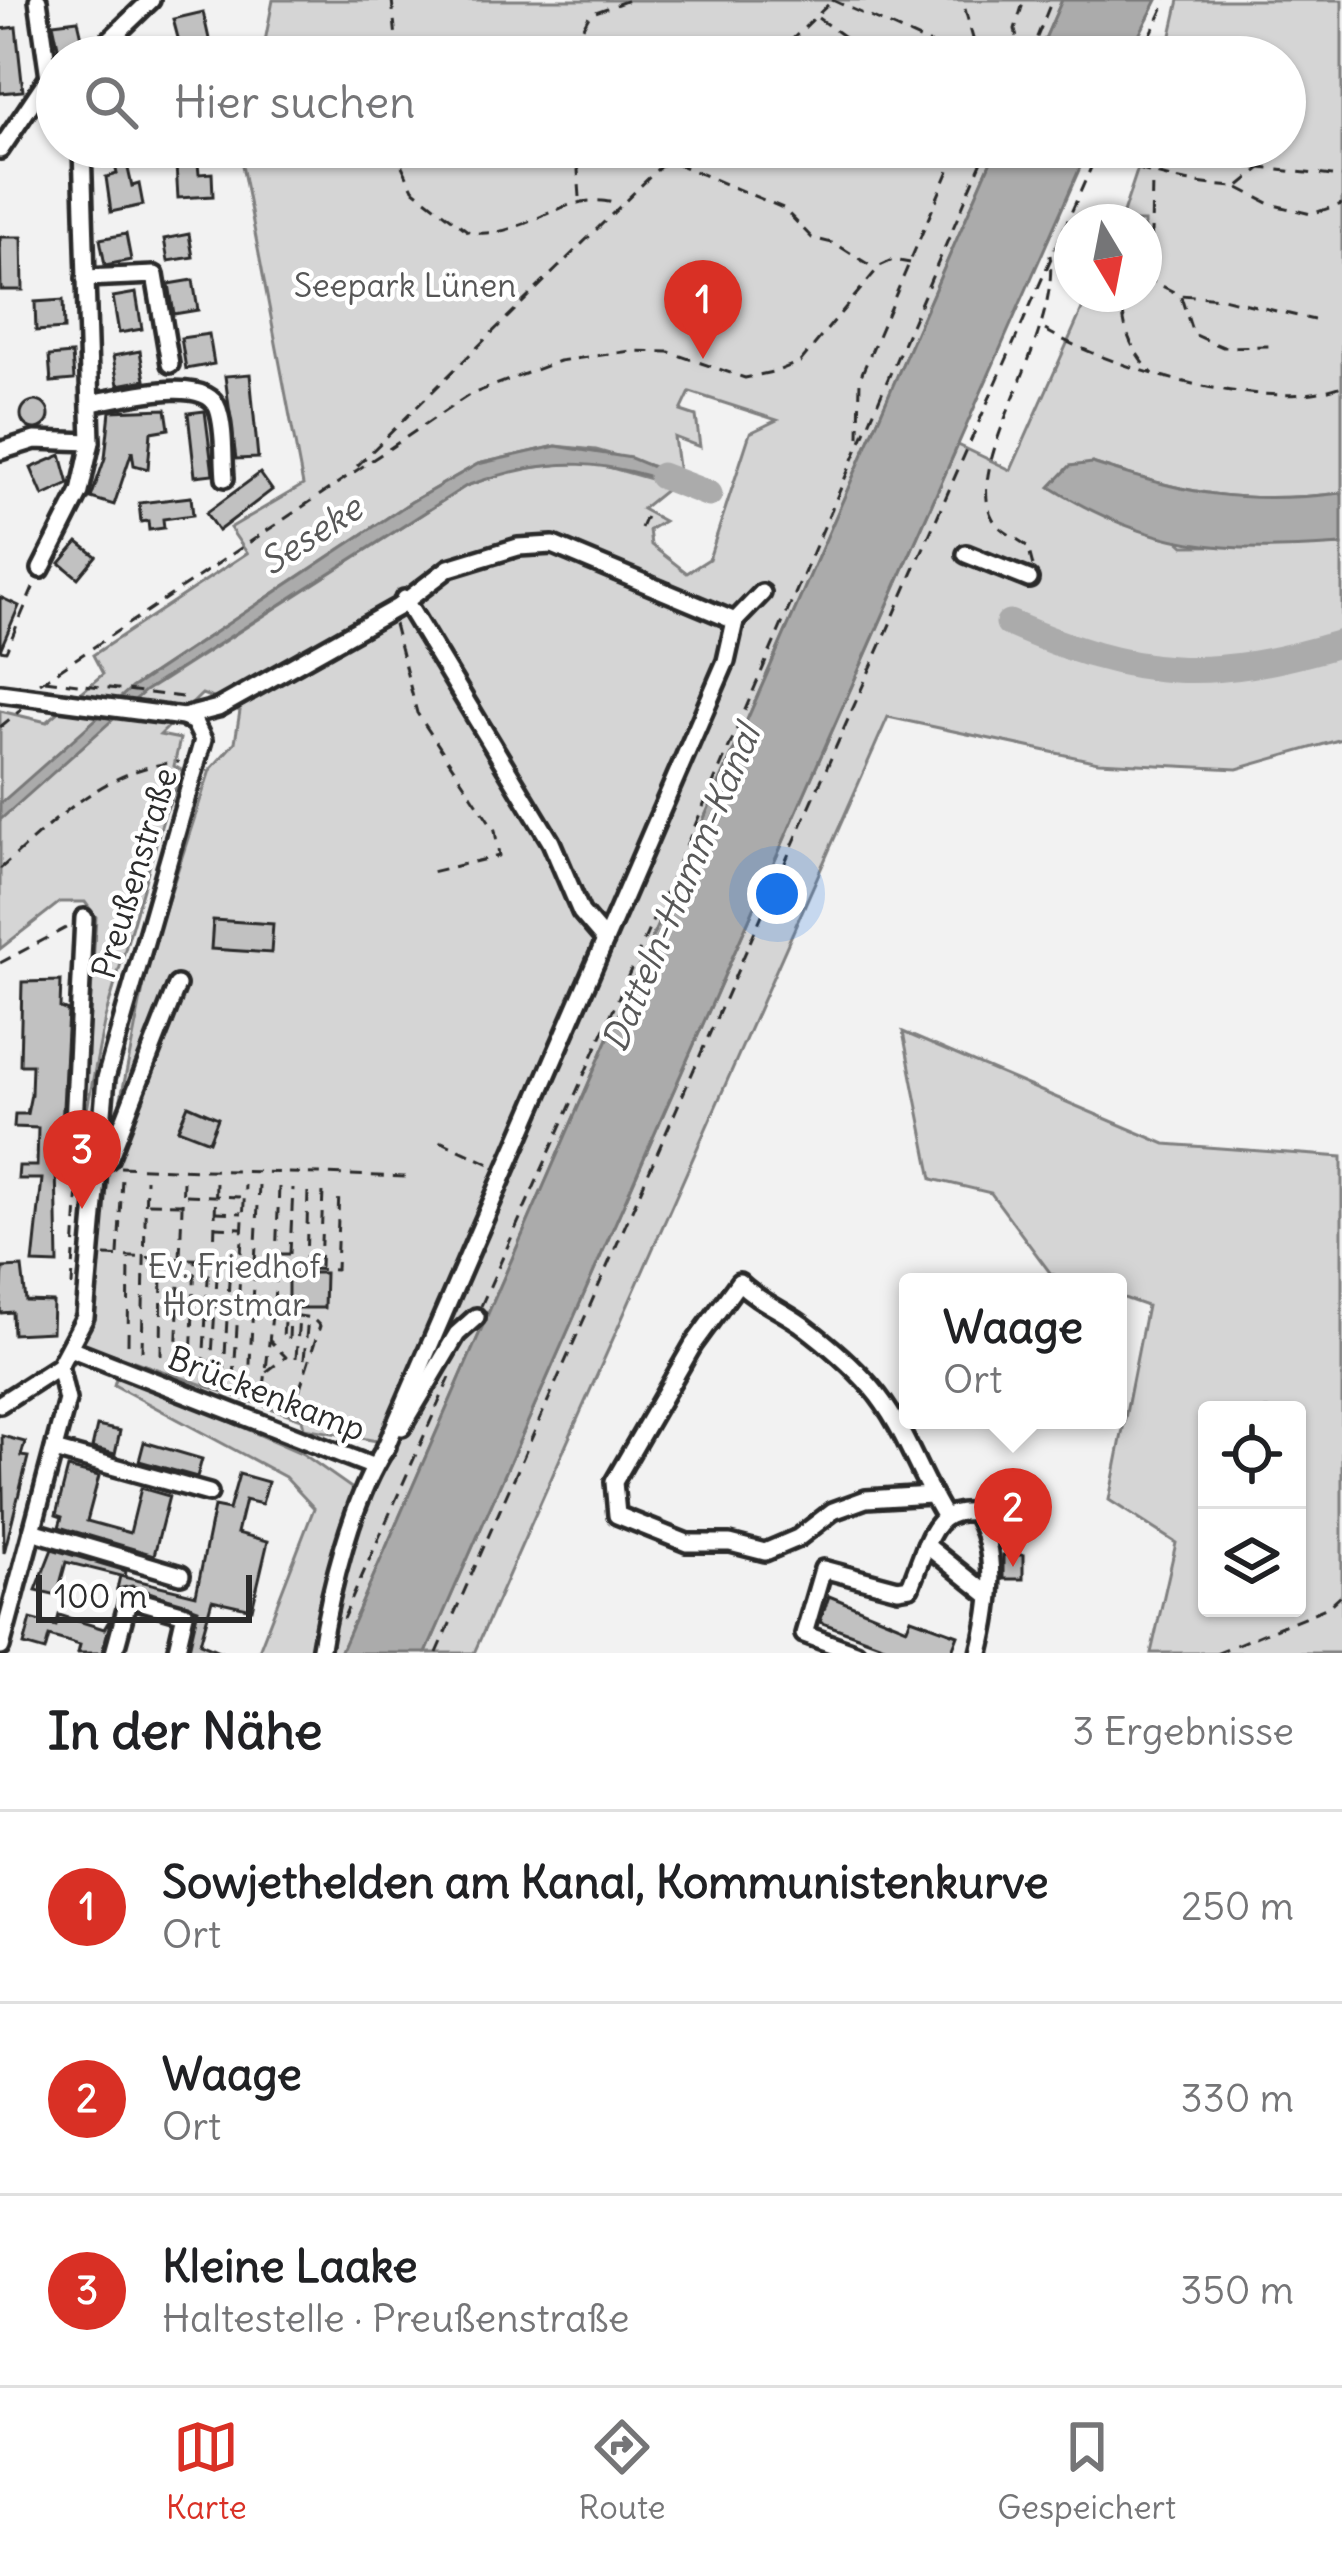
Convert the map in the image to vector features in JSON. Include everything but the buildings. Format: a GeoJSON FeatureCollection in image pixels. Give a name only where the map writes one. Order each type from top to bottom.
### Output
{"type":"FeatureCollection","features":[{"type":"Feature","properties":{"kind":"street"},"geometry":{"type":"LineString","coordinates":[[38,0],[45,36]]}},
{"type":"Feature","properties":{"kind":"street"},"geometry":{"type":"LineString","coordinates":[[114,36],[151,0]]}},
{"type":"Feature","properties":{"kind":"street"},"geometry":{"type":"LineString","coordinates":[[0,150],[36,102]]}},
{"type":"Feature","properties":{"kind":"street"},"geometry":{"type":"LineString","coordinates":[[40,569],[80,492],[91,442],[82,168]]}},
{"type":"Feature","properties":{"kind":"street"},"geometry":{"type":"LineString","coordinates":[[85,278],[155,274],[170,364]]}},
{"type":"Feature","properties":{"kind":"street"},"geometry":{"type":"LineString","coordinates":[[90,403],[179,389],[205,395],[218,409],[225,478]]}},
{"type":"Feature","properties":{"kind":"street"},"geometry":{"type":"LineString","coordinates":[[0,451],[35,440],[91,442]]}},
{"type":"Feature","properties":{"kind":"street"},"geometry":{"type":"LineString","coordinates":[[0,692],[183,717],[218,707],[398,605],[449,568],[484,554],[554,545],[735,621]]}},
{"type":"Feature","properties":{"kind":"street"},"geometry":{"type":"LineString","coordinates":[[966,554],[1029,580]]}},
{"type":"Feature","properties":{"kind":"street"},"geometry":{"type":"LineString","coordinates":[[384,1451],[727,662],[735,621],[762,593]]}},
{"type":"Feature","properties":{"kind":"street"},"geometry":{"type":"LineString","coordinates":[[398,605],[551,842],[581,912],[604,940]]}},
{"type":"Feature","properties":{"kind":"street","name":"Preußenstraße"},"geometry":{"type":"LineString","coordinates":[[72,1349],[88,1304],[95,1167],[120,1020],[202,753],[200,730],[183,717]]}},
{"type":"Feature","properties":{"kind":"street","name":"Preußenstraße"},"geometry":{"type":"LineString","coordinates":[[84,918],[73,1145],[95,1167]]}},
{"type":"Feature","properties":{"kind":"street","name":"Preußenstraße"},"geometry":{"type":"LineString","coordinates":[[95,1167],[109,1159],[178,985]]}},
{"type":"Feature","properties":{"kind":"street"},"geometry":{"type":"LineString","coordinates":[[899,1423],[867,1383],[799,1323],[755,1299],[739,1282],[693,1345],[614,1482],[616,1515],[686,1543],[730,1543],[765,1552],[798,1538],[833,1511],[866,1498],[931,1495]]}},
{"type":"Feature","properties":{"kind":"street"},"geometry":{"type":"LineString","coordinates":[[320,1653],[328,1604],[374,1467],[457,1334],[476,1317]]}},
{"type":"Feature","properties":{"kind":"street"},"geometry":{"type":"LineString","coordinates":[[0,1404],[59,1366],[72,1349]]}},
{"type":"Feature","properties":{"kind":"street","name":"Brückenkamp"},"geometry":{"type":"LineString","coordinates":[[72,1349],[374,1467]]}},
{"type":"Feature","properties":{"kind":"street"},"geometry":{"type":"LineString","coordinates":[[2,1649],[67,1400],[59,1366]]}},
{"type":"Feature","properties":{"kind":"street"},"geometry":{"type":"LineString","coordinates":[[901,1429],[914,1467],[945,1517]]}},
{"type":"Feature","properties":{"kind":"street"},"geometry":{"type":"LineString","coordinates":[[54,1450],[209,1493]]}},
{"type":"Feature","properties":{"kind":"street"},"geometry":{"type":"LineString","coordinates":[[856,1653],[804,1634],[823,1569],[898,1589],[910,1587],[934,1524],[955,1511],[974,1512],[988,1533],[980,1653]]}},
{"type":"Feature","properties":{"kind":"street"},"geometry":{"type":"LineString","coordinates":[[32,1531],[181,1575]]}},
{"type":"Feature","properties":{"kind":"street"},"geometry":{"type":"LineString","coordinates":[[926,1545],[987,1594]]}},
{"type":"Feature","properties":{"kind":"street"},"geometry":{"type":"LineString","coordinates":[[114,1653],[129,1598],[185,1614],[176,1653]]}},
{"type":"Feature","properties":{"kind":"path"},"geometry":{"type":"LineString","coordinates":[[392,0],[396,36]]}},
{"type":"Feature","properties":{"kind":"path"},"geometry":{"type":"LineString","coordinates":[[578,36],[590,14],[629,0]]}},
{"type":"Feature","properties":{"kind":"path"},"geometry":{"type":"LineString","coordinates":[[796,36],[833,0],[914,36]]}},
{"type":"Feature","properties":{"kind":"path"},"geometry":{"type":"LineString","coordinates":[[1016,36],[1024,0]]}},
{"type":"Feature","properties":{"kind":"path"},"geometry":{"type":"LineString","coordinates":[[1037,36],[1052,0]]}},
{"type":"Feature","properties":{"kind":"path"},"geometry":{"type":"LineString","coordinates":[[1150,36],[1167,0]]}},
{"type":"Feature","properties":{"kind":"path"},"geometry":{"type":"LineString","coordinates":[[965,9],[972,36]]}},
{"type":"Feature","properties":{"kind":"path"},"geometry":{"type":"LineString","coordinates":[[816,17],[843,36]]}},
{"type":"Feature","properties":{"kind":"path"},"geometry":{"type":"LineString","coordinates":[[403,168],[413,189],[469,232],[515,228],[580,199],[620,206]]}},
{"type":"Feature","properties":{"kind":"path"},"geometry":{"type":"LineString","coordinates":[[579,168],[580,199]]}},
{"type":"Feature","properties":{"kind":"path"},"geometry":{"type":"LineString","coordinates":[[350,473],[659,168]]}},
{"type":"Feature","properties":{"kind":"path"},"geometry":{"type":"LineString","coordinates":[[683,168],[783,208],[812,238],[836,244],[876,270]]}},
{"type":"Feature","properties":{"kind":"path"},"geometry":{"type":"LineString","coordinates":[[858,445],[860,378],[950,168]]}},
{"type":"Feature","properties":{"kind":"path"},"geometry":{"type":"LineString","coordinates":[[476,1317],[694,828],[979,168]]}},
{"type":"Feature","properties":{"kind":"path"},"geometry":{"type":"LineString","coordinates":[[437,1653],[1089,168]]}},
{"type":"Feature","properties":{"kind":"path"},"geometry":{"type":"LineString","coordinates":[[1131,168],[1238,187],[1270,204],[1311,214],[1342,204]]}},
{"type":"Feature","properties":{"kind":"path"},"geometry":{"type":"LineString","coordinates":[[1238,187],[1261,168],[1342,177]]}},
{"type":"Feature","properties":{"kind":"path"},"geometry":{"type":"LineString","coordinates":[[1152,175],[1152,204]]}},
{"type":"Feature","properties":{"kind":"path"},"geometry":{"type":"LineString","coordinates":[[1029,580],[1032,554],[998,526],[985,485],[1053,294],[1049,252]]}},
{"type":"Feature","properties":{"kind":"path"},"geometry":{"type":"LineString","coordinates":[[41,680],[469,395],[559,361],[631,351],[669,352],[745,378],[777,371],[800,362],[876,270],[893,260],[910,263]]}},
{"type":"Feature","properties":{"kind":"path"},"geometry":{"type":"LineString","coordinates":[[1162,286],[1180,295],[1222,298],[1314,320]]}},
{"type":"Feature","properties":{"kind":"path"},"geometry":{"type":"LineString","coordinates":[[1180,295],[1193,334],[1223,347],[1269,346]]}},
{"type":"Feature","properties":{"kind":"path"},"geometry":{"type":"LineString","coordinates":[[1127,312],[1131,344],[1154,375]]}},
{"type":"Feature","properties":{"kind":"path"},"geometry":{"type":"LineString","coordinates":[[1043,329],[1118,366],[1154,375],[1313,397],[1342,386]]}},
{"type":"Feature","properties":{"kind":"path"},"geometry":{"type":"LineString","coordinates":[[641,528],[647,512]]}},
{"type":"Feature","properties":{"kind":"path"},"geometry":{"type":"LineString","coordinates":[[0,650],[6,651],[40,569]]}},
{"type":"Feature","properties":{"kind":"path"},"geometry":{"type":"LineString","coordinates":[[778,601],[788,604]]}},
{"type":"Feature","properties":{"kind":"path"},"geometry":{"type":"LineString","coordinates":[[398,605],[417,712],[494,830],[499,856],[431,872]]}},
{"type":"Feature","properties":{"kind":"path"},"geometry":{"type":"LineString","coordinates":[[41,680],[194,699],[201,705]]}},
{"type":"Feature","properties":{"kind":"path"},"geometry":{"type":"LineString","coordinates":[[0,727],[41,699],[41,680]]}},
{"type":"Feature","properties":{"kind":"path"},"geometry":{"type":"LineString","coordinates":[[0,869],[72,806],[126,771],[188,763]]}},
{"type":"Feature","properties":{"kind":"path"},"geometry":{"type":"LineString","coordinates":[[0,963],[84,918]]}},
{"type":"Feature","properties":{"kind":"path"},"geometry":{"type":"LineString","coordinates":[[81,971],[137,932]]}},
{"type":"Feature","properties":{"kind":"path"},"geometry":{"type":"LineString","coordinates":[[440,1142],[505,1171]]}},
{"type":"Feature","properties":{"kind":"path"},"geometry":{"type":"LineString","coordinates":[[95,1167],[405,1177]]}},
{"type":"Feature","properties":{"kind":"path"},"geometry":{"type":"LineString","coordinates":[[118,1257],[122,1178]]}},
{"type":"Feature","properties":{"kind":"path"},"geometry":{"type":"LineString","coordinates":[[142,1351],[146,1179]]}},
{"type":"Feature","properties":{"kind":"path"},"geometry":{"type":"LineString","coordinates":[[183,1181],[176,1361],[191,1362],[195,1259]]}},
{"type":"Feature","properties":{"kind":"path"},"geometry":{"type":"LineString","coordinates":[[211,1371],[216,1182]]}},
{"type":"Feature","properties":{"kind":"path"},"geometry":{"type":"LineString","coordinates":[[234,1379],[245,1185]]}},
{"type":"Feature","properties":{"kind":"path"},"geometry":{"type":"LineString","coordinates":[[259,1186],[249,1383],[294,1395],[320,1326],[308,1316],[288,1314]]}},
{"type":"Feature","properties":{"kind":"path"},"geometry":{"type":"LineString","coordinates":[[274,1306],[278,1187]]}},
{"type":"Feature","properties":{"kind":"path"},"geometry":{"type":"LineString","coordinates":[[290,1268],[293,1189]]}},
{"type":"Feature","properties":{"kind":"path"},"geometry":{"type":"LineString","coordinates":[[306,1269],[308,1189]]}},
{"type":"Feature","properties":{"kind":"path"},"geometry":{"type":"LineString","coordinates":[[320,1269],[322,1191]]}},
{"type":"Feature","properties":{"kind":"path"},"geometry":{"type":"LineString","coordinates":[[92,1256],[257,1261],[336,1270],[339,1191]]}},
{"type":"Feature","properties":{"kind":"path"},"geometry":{"type":"LineString","coordinates":[[183,1195],[244,1197]]}},
{"type":"Feature","properties":{"kind":"path"},"geometry":{"type":"LineString","coordinates":[[146,1202],[182,1204]]}},
{"type":"Feature","properties":{"kind":"path"},"geometry":{"type":"LineString","coordinates":[[215,1212],[244,1213]]}},
{"type":"Feature","properties":{"kind":"path"},"geometry":{"type":"LineString","coordinates":[[215,1227],[244,1228]]}},
{"type":"Feature","properties":{"kind":"path"},"geometry":{"type":"LineString","coordinates":[[275,1254],[290,1254]]}},
{"type":"Feature","properties":{"kind":"path"},"geometry":{"type":"LineString","coordinates":[[128,1344],[130,1257]]}},
{"type":"Feature","properties":{"kind":"path"},"geometry":{"type":"LineString","coordinates":[[160,1355],[162,1258]]}},
{"type":"Feature","properties":{"kind":"path"},"geometry":{"type":"LineString","coordinates":[[203,1369],[214,1260]]}},
{"type":"Feature","properties":{"kind":"path"},"geometry":{"type":"LineString","coordinates":[[224,1375],[230,1260]]}},
{"type":"Feature","properties":{"kind":"path"},"geometry":{"type":"LineString","coordinates":[[263,1388],[270,1306],[285,1306],[286,1339]]}},
{"type":"Feature","properties":{"kind":"path"},"geometry":{"type":"LineString","coordinates":[[296,1358],[299,1316]]}},
{"type":"Feature","properties":{"kind":"path"},"geometry":{"type":"LineString","coordinates":[[307,1359],[308,1316]]}},
{"type":"Feature","properties":{"kind":"path"},"geometry":{"type":"LineString","coordinates":[[267,1338],[286,1358]]}},
{"type":"Feature","properties":{"kind":"path"},"geometry":{"type":"LineString","coordinates":[[265,1373],[286,1358],[307,1359]]}},
{"type":"Feature","properties":{"kind":"path"},"geometry":{"type":"LineString","coordinates":[[337,1631],[458,1358]]}},
{"type":"Feature","properties":{"kind":"path"},"geometry":{"type":"LineString","coordinates":[[1216,1653],[1328,1607],[1342,1594]]}},
{"type":"Feature","properties":{"kind":"green space"},"geometry":{"type":"Polygon","coordinates":[[[273,0],[1062,0],[1046,36],[266,36],[273,0]]]}},
{"type":"Feature","properties":{"kind":"green space"},"geometry":{"type":"Polygon","coordinates":[[[1179,0],[1342,0],[1342,493],[1274,498],[1215,494],[1092,463],[1184,546],[1342,545],[1342,739],[1237,769],[1098,762],[888,717],[474,1653],[426,1653],[958,445],[1011,470],[1081,312],[1162,312],[1162,204],[1126,204],[1138,168],[1306,168],[1306,36],[1171,36],[1179,0]]]}},
{"type":"Feature","properties":{"kind":"green space"},"geometry":{"type":"Polygon","coordinates":[[[243,168],[988,168],[340,1653],[258,1653],[314,1508],[285,1477],[114,1385],[118,1372],[303,1454],[357,1492],[377,1441],[304,1428],[302,1419],[81,1343],[92,1308],[106,1173],[149,959],[210,770],[235,742],[240,711],[228,706],[401,616],[395,604],[222,701],[202,694],[160,735],[180,739],[174,766],[183,771],[164,816],[105,1018],[82,1135],[96,917],[85,902],[60,902],[0,949],[0,711],[47,722],[103,674],[93,655],[247,553],[230,528],[303,485],[243,168]],[[690,392],[681,411],[696,416],[700,447],[674,437],[679,474],[596,450],[556,446],[478,464],[411,502],[134,686],[153,687],[466,486],[512,470],[587,461],[672,485],[642,509],[664,521],[649,530],[651,545],[687,573],[709,559],[750,433],[777,420],[690,392]]]}},
{"type":"Feature","properties":{"kind":"green space"},"geometry":{"type":"Polygon","coordinates":[[[903,1032],[1165,1144],[1342,1157],[1342,1653],[1151,1653],[1176,1543],[1109,1500],[1123,1429],[1127,1429],[1147,1306],[1127,1299],[1127,1273],[1050,1273],[991,1193],[932,1179],[903,1032]]]}},
{"type":"Feature","properties":{"kind":"water"},"geometry":{"type":"Polygon","coordinates":[[[1062,0],[1157,0],[1139,36],[1046,36],[1062,0]]]}},
{"type":"Feature","properties":{"kind":"water","name":"Datteln-Hamm-Kanal"},"geometry":{"type":"Polygon","coordinates":[[[988,168],[1080,168],[1064,204],[1054,204],[1054,227],[426,1653],[340,1653],[988,168]]]}},
{"type":"Feature","properties":{"kind":"water"},"geometry":{"type":"Polygon","coordinates":[[[556,446],[631,458],[694,484],[692,490],[632,472],[579,464],[527,469],[466,486],[145,691],[0,820],[0,804],[130,689],[411,502],[478,464],[556,446]]]}},
{"type":"Feature","properties":{"kind":"water"},"geometry":{"type":"Polygon","coordinates":[[[1092,463],[1215,494],[1274,498],[1342,493],[1342,545],[1225,547],[1157,536],[1050,487],[1070,466],[1092,463]]]}},
{"type":"Feature","properties":{"kind":"waterway","name":"Seseke"},"geometry":{"type":"LineString","coordinates":[[662,476],[709,494]]}},
{"type":"Feature","properties":{"kind":"waterway","name":"Seseke"},"geometry":{"type":"LineString","coordinates":[[1009,623],[1097,655],[1174,669],[1252,665],[1342,643]]}},
{"type":"Feature","properties":{"kind":"place","name":"Sowjethelden am Kanal, Kommunistenkurve"},"geometry":{"type":"Point","coordinates":[703,359]}},
{"type":"Feature","properties":{"kind":"place","name":"Kleine Laake"},"geometry":{"type":"Point","coordinates":[82,1209]}},
{"type":"Feature","properties":{"kind":"place","name":"Waage"},"geometry":{"type":"Point","coordinates":[1013,1567]}},
{"type":"Feature","properties":{"kind":"park label","name":"Seepark Lünen"},"geometry":{"type":"Point","coordinates":[405,285]}},
{"type":"Feature","properties":{"kind":"park label","name":"Ev. Friedhof Horstmar"},"geometry":{"type":"Point","coordinates":[234,1285]}}]}
